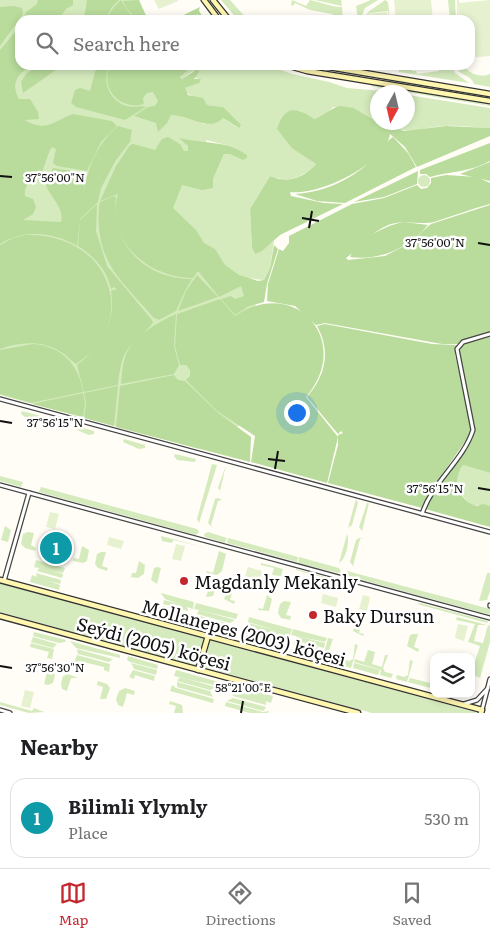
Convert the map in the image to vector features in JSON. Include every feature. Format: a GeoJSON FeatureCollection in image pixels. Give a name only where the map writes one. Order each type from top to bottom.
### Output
{"type":"FeatureCollection","features":[{"type":"Feature","properties":{"kind":"street"},"geometry":{"type":"LineString","coordinates":[[204,0],[215,15]]}},
{"type":"Feature","properties":{"kind":"street"},"geometry":{"type":"LineString","coordinates":[[213,0],[225,15]]}},
{"type":"Feature","properties":{"kind":"street"},"geometry":{"type":"LineString","coordinates":[[304,70],[490,101]]}},
{"type":"Feature","properties":{"kind":"street"},"geometry":{"type":"LineString","coordinates":[[347,70],[490,94]]}},
{"type":"Feature","properties":{"kind":"street"},"geometry":{"type":"LineString","coordinates":[[375,82],[377,75]]}},
{"type":"Feature","properties":{"kind":"street"},"geometry":{"type":"LineString","coordinates":[[422,514],[434,488],[468,441],[473,430],[457,349],[464,342],[490,334]]}},
{"type":"Feature","properties":{"kind":"street"},"geometry":{"type":"LineString","coordinates":[[0,399],[490,532]]}},
{"type":"Feature","properties":{"kind":"street"},"geometry":{"type":"LineString","coordinates":[[0,485],[490,618]]}},
{"type":"Feature","properties":{"kind":"street"},"geometry":{"type":"LineString","coordinates":[[2,581],[29,493]]}},
{"type":"Feature","properties":{"kind":"street","name":"Mollanepes (2003) köçesi"},"geometry":{"type":"LineString","coordinates":[[2,581],[481,711]]}},
{"type":"Feature","properties":{"kind":"street","name":"Seýdi (2005) köçesi"},"geometry":{"type":"LineString","coordinates":[[0,616],[358,713]]}},
{"type":"Feature","properties":{"kind":"street"},"geometry":{"type":"LineString","coordinates":[[198,670],[208,636]]}},
{"type":"Feature","properties":{"kind":"street"},"geometry":{"type":"LineString","coordinates":[[481,711],[490,680]]}},
{"type":"Feature","properties":{"kind":"street"},"geometry":{"type":"LineString","coordinates":[[460,704],[477,700],[488,688]]}},
{"type":"Feature","properties":{"kind":"street"},"geometry":{"type":"LineString","coordinates":[[0,710],[10,713]]}},
{"type":"Feature","properties":{"kind":"green space"},"geometry":{"type":"Polygon","coordinates":[[[0,0],[138,0],[146,15],[15,15],[15,70],[169,70],[203,124],[223,118],[238,128],[223,107],[207,105],[199,97],[194,97],[185,92],[185,88],[198,83],[200,79],[194,78],[193,71],[182,79],[180,77],[189,70],[281,70],[347,88],[370,90],[370,117],[354,108],[333,107],[323,117],[313,119],[299,110],[308,158],[316,164],[305,173],[294,178],[283,179],[270,176],[250,209],[252,248],[255,254],[274,241],[270,268],[264,280],[246,278],[289,397],[199,449],[0,395],[0,0]],[[206,140],[213,179],[224,154],[230,154],[226,145],[206,140]]]}},
{"type":"Feature","properties":{"kind":"green space"},"geometry":{"type":"Polygon","coordinates":[[[38,0],[73,0],[73,5],[66,9],[62,15],[25,15],[37,4],[38,0]]]}},
{"type":"Feature","properties":{"kind":"green space"},"geometry":{"type":"Polygon","coordinates":[[[87,0],[119,0],[108,15],[84,15],[87,0]]]}},
{"type":"Feature","properties":{"kind":"green space"},"geometry":{"type":"Polygon","coordinates":[[[121,0],[132,15],[109,15],[121,0]]]}},
{"type":"Feature","properties":{"kind":"green space"},"geometry":{"type":"Polygon","coordinates":[[[139,0],[146,15],[132,15],[123,1],[139,0]]]}},
{"type":"Feature","properties":{"kind":"green space"},"geometry":{"type":"Polygon","coordinates":[[[154,0],[178,0],[178,1],[159,9],[154,0]]]}},
{"type":"Feature","properties":{"kind":"green space"},"geometry":{"type":"Polygon","coordinates":[[[221,0],[230,0],[244,15],[234,15],[221,0]]]}},
{"type":"Feature","properties":{"kind":"green space"},"geometry":{"type":"Polygon","coordinates":[[[292,0],[306,6],[310,0],[342,7],[343,15],[332,15],[310,10],[295,3],[293,6],[291,5],[292,0]]]}},
{"type":"Feature","properties":{"kind":"green space"},"geometry":{"type":"Polygon","coordinates":[[[315,0],[341,0],[342,6],[315,0]]]}},
{"type":"Feature","properties":{"kind":"green space"},"geometry":{"type":"Polygon","coordinates":[[[371,0],[378,0],[365,8],[362,15],[357,15],[356,6],[371,0]]]}},
{"type":"Feature","properties":{"kind":"green space"},"geometry":{"type":"Polygon","coordinates":[[[385,0],[388,2],[389,15],[388,11],[369,13],[367,15],[368,12],[385,0]]]}},
{"type":"Feature","properties":{"kind":"green space"},"geometry":{"type":"Polygon","coordinates":[[[394,0],[431,0],[432,15],[396,15],[394,0]]]}},
{"type":"Feature","properties":{"kind":"green space"},"geometry":{"type":"Polygon","coordinates":[[[448,0],[455,0],[456,15],[450,15],[448,0]]]}},
{"type":"Feature","properties":{"kind":"green space"},"geometry":{"type":"Polygon","coordinates":[[[457,0],[459,0],[459,3],[490,0],[490,56],[475,58],[475,15],[459,15],[458,5],[459,15],[457,15],[457,0]]]}},
{"type":"Feature","properties":{"kind":"green space"},"geometry":{"type":"Polygon","coordinates":[[[14,6],[22,8],[23,14],[15,15],[15,25],[0,46],[0,7],[14,6]]]}},
{"type":"Feature","properties":{"kind":"green space"},"geometry":{"type":"Polygon","coordinates":[[[200,7],[199,11],[202,15],[183,15],[200,7]]]}},
{"type":"Feature","properties":{"kind":"green space"},"geometry":{"type":"Polygon","coordinates":[[[387,12],[387,15],[368,15],[387,12]]]}},
{"type":"Feature","properties":{"kind":"green space"},"geometry":{"type":"Polygon","coordinates":[[[15,32],[15,70],[25,70],[15,84],[16,93],[19,99],[30,99],[38,112],[39,119],[25,120],[39,126],[45,126],[73,114],[112,121],[117,126],[101,142],[87,171],[57,166],[53,163],[56,149],[52,147],[40,175],[26,188],[25,196],[33,199],[36,207],[33,214],[23,220],[61,222],[61,211],[45,182],[53,168],[86,173],[77,246],[59,238],[38,234],[18,236],[0,244],[0,50],[15,32]]]}},
{"type":"Feature","properties":{"kind":"green space"},"geometry":{"type":"Polygon","coordinates":[[[32,70],[56,70],[23,93],[21,82],[32,70]]]}},
{"type":"Feature","properties":{"kind":"green space"},"geometry":{"type":"Polygon","coordinates":[[[96,70],[107,70],[107,84],[116,100],[127,106],[146,107],[125,120],[76,107],[71,103],[75,90],[80,88],[90,91],[96,70]]]}},
{"type":"Feature","properties":{"kind":"green space"},"geometry":{"type":"Polygon","coordinates":[[[109,70],[189,70],[180,77],[182,79],[198,70],[194,79],[201,79],[199,83],[185,88],[188,95],[203,98],[207,105],[223,107],[241,125],[239,128],[223,118],[211,124],[178,115],[171,115],[167,123],[158,132],[156,123],[134,116],[148,107],[155,106],[158,101],[153,92],[147,93],[143,98],[144,104],[127,104],[114,96],[108,82],[109,70]]]}},
{"type":"Feature","properties":{"kind":"green space"},"geometry":{"type":"Polygon","coordinates":[[[399,70],[412,70],[416,71],[417,74],[439,70],[454,70],[455,73],[469,83],[399,72],[399,70]]]}},
{"type":"Feature","properties":{"kind":"green space"},"geometry":{"type":"Polygon","coordinates":[[[468,70],[478,75],[490,74],[490,87],[474,84],[470,78],[459,71],[468,70]]]}},
{"type":"Feature","properties":{"kind":"green space"},"geometry":{"type":"Polygon","coordinates":[[[382,79],[490,98],[415,85],[382,79]]]}},
{"type":"Feature","properties":{"kind":"green space"},"geometry":{"type":"Polygon","coordinates":[[[415,92],[490,105],[415,94],[415,92]]]}},
{"type":"Feature","properties":{"kind":"green space"},"geometry":{"type":"Polygon","coordinates":[[[415,96],[490,108],[490,128],[437,127],[415,130],[415,96]]]}},
{"type":"Feature","properties":{"kind":"green space"},"geometry":{"type":"Polygon","coordinates":[[[340,106],[354,108],[370,117],[370,130],[404,131],[446,126],[490,128],[490,136],[417,167],[405,147],[390,134],[385,146],[376,157],[349,176],[317,189],[290,192],[291,196],[324,203],[343,204],[280,235],[262,251],[255,254],[252,248],[250,209],[270,176],[283,179],[295,178],[306,173],[316,164],[292,148],[277,129],[280,121],[291,110],[302,112],[314,119],[340,106]]]}},
{"type":"Feature","properties":{"kind":"green space"},"geometry":{"type":"Polygon","coordinates":[[[118,126],[132,130],[130,142],[116,160],[101,188],[98,202],[80,219],[86,180],[94,157],[100,146],[118,126]]]}},
{"type":"Feature","properties":{"kind":"green space"},"geometry":{"type":"Polygon","coordinates":[[[168,137],[180,144],[184,151],[188,151],[188,146],[179,138],[231,147],[247,155],[247,158],[243,160],[230,154],[224,154],[213,179],[213,188],[202,190],[182,185],[173,208],[196,230],[204,243],[215,249],[225,265],[239,275],[258,281],[264,280],[270,268],[274,245],[278,249],[267,284],[264,302],[249,306],[235,315],[221,299],[231,296],[235,299],[244,296],[241,286],[219,297],[198,271],[193,278],[177,276],[146,264],[134,254],[124,241],[118,227],[115,211],[118,194],[100,201],[116,166],[130,145],[133,144],[155,150],[162,139],[168,137]]]}},
{"type":"Feature","properties":{"kind":"green space"},"geometry":{"type":"Polygon","coordinates":[[[393,137],[408,153],[416,167],[345,203],[317,201],[295,194],[328,187],[348,178],[367,165],[393,137]]]}},
{"type":"Feature","properties":{"kind":"green space"},"geometry":{"type":"Polygon","coordinates":[[[490,143],[490,161],[483,165],[430,177],[426,174],[420,174],[420,170],[490,143]]]}},
{"type":"Feature","properties":{"kind":"green space"},"geometry":{"type":"Polygon","coordinates":[[[490,162],[490,181],[460,174],[490,162]]]}},
{"type":"Feature","properties":{"kind":"green space"},"geometry":{"type":"Polygon","coordinates":[[[418,171],[417,184],[384,197],[354,202],[418,171]]]}},
{"type":"Feature","properties":{"kind":"green space"},"geometry":{"type":"Polygon","coordinates":[[[422,175],[426,175],[430,181],[426,187],[422,187],[418,183],[418,179],[422,175]]]}},
{"type":"Feature","properties":{"kind":"green space"},"geometry":{"type":"Polygon","coordinates":[[[446,175],[477,177],[490,183],[490,204],[434,222],[403,222],[389,225],[377,231],[346,258],[348,260],[385,256],[408,244],[431,224],[490,205],[490,333],[458,344],[442,344],[325,323],[316,325],[295,306],[267,301],[268,284],[279,249],[283,251],[289,243],[289,236],[352,204],[384,198],[417,185],[421,189],[427,188],[431,183],[431,178],[446,175]]]}},
{"type":"Feature","properties":{"kind":"green space"},"geometry":{"type":"Polygon","coordinates":[[[114,196],[116,197],[116,214],[119,230],[125,244],[134,256],[146,266],[160,273],[192,279],[176,311],[159,320],[154,318],[121,280],[106,256],[101,242],[99,206],[100,202],[114,196]]]}},
{"type":"Feature","properties":{"kind":"green space"},"geometry":{"type":"Polygon","coordinates":[[[97,204],[96,231],[107,266],[153,323],[128,349],[122,362],[118,385],[84,392],[77,365],[94,350],[105,333],[111,314],[111,291],[117,289],[114,287],[111,289],[99,264],[78,246],[80,220],[97,204]]]}},
{"type":"Feature","properties":{"kind":"green space"},"geometry":{"type":"Polygon","coordinates":[[[404,222],[428,225],[412,240],[393,251],[372,257],[350,257],[359,244],[373,234],[389,226],[404,222]]]}},
{"type":"Feature","properties":{"kind":"green space"},"geometry":{"type":"Polygon","coordinates":[[[25,235],[55,238],[82,250],[102,271],[108,284],[111,306],[107,328],[94,349],[76,364],[61,352],[46,345],[31,343],[0,349],[0,245],[13,238],[25,235]]]}},
{"type":"Feature","properties":{"kind":"green space"},"geometry":{"type":"Polygon","coordinates":[[[197,275],[218,297],[178,311],[186,291],[197,275]]]}},
{"type":"Feature","properties":{"kind":"green space"},"geometry":{"type":"Polygon","coordinates":[[[220,299],[235,316],[257,305],[278,303],[296,309],[311,320],[320,336],[324,355],[319,376],[306,397],[338,437],[327,483],[251,462],[255,436],[217,411],[186,380],[190,376],[190,370],[186,365],[180,365],[175,346],[177,314],[220,299]]]}},
{"type":"Feature","properties":{"kind":"green space"},"geometry":{"type":"Polygon","coordinates":[[[176,314],[174,346],[179,365],[174,374],[121,384],[125,357],[133,343],[146,331],[176,314]]]}},
{"type":"Feature","properties":{"kind":"green space"},"geometry":{"type":"Polygon","coordinates":[[[325,324],[432,344],[457,345],[455,355],[471,422],[471,433],[434,486],[422,508],[328,483],[338,445],[338,435],[343,433],[341,431],[338,434],[307,397],[319,380],[324,363],[324,345],[317,326],[325,324]]]}},
{"type":"Feature","properties":{"kind":"green space"},"geometry":{"type":"Polygon","coordinates":[[[490,335],[490,473],[463,465],[459,471],[457,484],[461,495],[471,504],[490,506],[490,527],[425,509],[431,496],[471,439],[474,431],[457,351],[462,344],[490,335]]]}},
{"type":"Feature","properties":{"kind":"green space"},"geometry":{"type":"Polygon","coordinates":[[[33,344],[53,349],[68,359],[78,374],[83,392],[31,403],[0,394],[0,350],[33,344]]]}},
{"type":"Feature","properties":{"kind":"green space"},"geometry":{"type":"Polygon","coordinates":[[[174,375],[178,380],[185,381],[217,412],[251,437],[250,462],[116,427],[120,386],[174,375]]]}},
{"type":"Feature","properties":{"kind":"green space"},"geometry":{"type":"Polygon","coordinates":[[[118,386],[114,426],[84,418],[86,403],[84,393],[118,386]]]}},
{"type":"Feature","properties":{"kind":"green space"},"geometry":{"type":"Polygon","coordinates":[[[83,393],[85,403],[83,417],[32,404],[83,393]]]}},
{"type":"Feature","properties":{"kind":"green space"},"geometry":{"type":"Polygon","coordinates":[[[22,411],[44,417],[43,420],[25,417],[21,414],[22,411]]]}},
{"type":"Feature","properties":{"kind":"green space"},"geometry":{"type":"Polygon","coordinates":[[[73,425],[94,431],[94,434],[89,435],[72,428],[73,425]]]}},
{"type":"Feature","properties":{"kind":"green space"},"geometry":{"type":"Polygon","coordinates":[[[124,439],[145,445],[145,448],[139,449],[123,442],[124,439]]]}},
{"type":"Feature","properties":{"kind":"green space"},"geometry":{"type":"Polygon","coordinates":[[[175,454],[196,459],[195,462],[177,460],[174,456],[175,454]]]}},
{"type":"Feature","properties":{"kind":"green space"},"geometry":{"type":"Polygon","coordinates":[[[212,464],[217,465],[199,523],[197,519],[212,464]]]}},
{"type":"Feature","properties":{"kind":"green space"},"geometry":{"type":"Polygon","coordinates":[[[226,465],[220,491],[218,488],[226,465]]]}},
{"type":"Feature","properties":{"kind":"green space"},"geometry":{"type":"Polygon","coordinates":[[[463,465],[490,473],[490,506],[472,505],[462,495],[457,473],[463,465]]]}},
{"type":"Feature","properties":{"kind":"green space"},"geometry":{"type":"Polygon","coordinates":[[[0,476],[23,482],[21,487],[0,481],[0,476]]]}},
{"type":"Feature","properties":{"kind":"green space"},"geometry":{"type":"Polygon","coordinates":[[[41,487],[197,529],[199,532],[196,535],[39,492],[41,487]]]}},
{"type":"Feature","properties":{"kind":"green space"},"geometry":{"type":"Polygon","coordinates":[[[215,499],[222,500],[218,501],[211,525],[213,528],[208,523],[215,499]]]}},
{"type":"Feature","properties":{"kind":"green space"},"geometry":{"type":"Polygon","coordinates":[[[356,499],[358,503],[352,525],[348,528],[356,499]]]}},
{"type":"Feature","properties":{"kind":"green space"},"geometry":{"type":"Polygon","coordinates":[[[367,503],[369,503],[362,531],[359,527],[367,503]]]}},
{"type":"Feature","properties":{"kind":"green space"},"geometry":{"type":"Polygon","coordinates":[[[50,512],[59,514],[55,529],[46,527],[50,512]]]}},
{"type":"Feature","properties":{"kind":"green space"},"geometry":{"type":"Polygon","coordinates":[[[5,526],[11,530],[8,542],[1,540],[5,526]]]}},
{"type":"Feature","properties":{"kind":"green space"},"geometry":{"type":"Polygon","coordinates":[[[28,532],[34,533],[31,545],[36,548],[35,551],[25,548],[21,544],[23,534],[28,532]]]}},
{"type":"Feature","properties":{"kind":"green space"},"geometry":{"type":"Polygon","coordinates":[[[208,532],[227,538],[225,543],[205,537],[204,534],[208,532]]]}},
{"type":"Feature","properties":{"kind":"green space"},"geometry":{"type":"Polygon","coordinates":[[[347,534],[347,550],[344,558],[339,563],[347,534]]]}},
{"type":"Feature","properties":{"kind":"green space"},"geometry":{"type":"Polygon","coordinates":[[[161,536],[203,547],[173,540],[172,543],[162,541],[161,536]]]}},
{"type":"Feature","properties":{"kind":"green space"},"geometry":{"type":"Polygon","coordinates":[[[109,537],[124,541],[121,549],[107,545],[109,537]]]}},
{"type":"Feature","properties":{"kind":"green space"},"geometry":{"type":"Polygon","coordinates":[[[228,538],[298,557],[297,562],[227,543],[228,538]]]}},
{"type":"Feature","properties":{"kind":"green space"},"geometry":{"type":"Polygon","coordinates":[[[359,538],[364,539],[360,539],[353,566],[350,562],[356,540],[359,538]]]}},
{"type":"Feature","properties":{"kind":"green space"},"geometry":{"type":"Polygon","coordinates":[[[176,544],[185,546],[181,561],[172,559],[176,544]]]}},
{"type":"Feature","properties":{"kind":"green space"},"geometry":{"type":"Polygon","coordinates":[[[82,546],[89,550],[87,561],[83,563],[73,561],[73,558],[79,559],[82,546]]]}},
{"type":"Feature","properties":{"kind":"green space"},"geometry":{"type":"Polygon","coordinates":[[[219,551],[226,554],[222,571],[217,575],[207,573],[206,571],[213,573],[219,551]]]}},
{"type":"Feature","properties":{"kind":"green space"},"geometry":{"type":"Polygon","coordinates":[[[106,552],[102,566],[108,568],[107,571],[98,568],[95,564],[97,554],[106,552]]]}},
{"type":"Feature","properties":{"kind":"green space"},"geometry":{"type":"Polygon","coordinates":[[[299,557],[339,568],[341,572],[338,573],[298,563],[299,557]]]}},
{"type":"Feature","properties":{"kind":"green space"},"geometry":{"type":"Polygon","coordinates":[[[36,560],[65,568],[63,573],[34,567],[36,560]]]}},
{"type":"Feature","properties":{"kind":"green space"},"geometry":{"type":"Polygon","coordinates":[[[139,561],[145,565],[144,574],[138,578],[131,577],[132,573],[136,573],[139,561]]]}},
{"type":"Feature","properties":{"kind":"green space"},"geometry":{"type":"Polygon","coordinates":[[[261,563],[283,569],[281,576],[272,575],[274,568],[261,565],[261,563]]]}},
{"type":"Feature","properties":{"kind":"green space"},"geometry":{"type":"Polygon","coordinates":[[[40,567],[63,574],[62,578],[37,571],[40,567]]]}},
{"type":"Feature","properties":{"kind":"green space"},"geometry":{"type":"Polygon","coordinates":[[[248,567],[262,571],[260,580],[245,576],[248,567]]]}},
{"type":"Feature","properties":{"kind":"green space"},"geometry":{"type":"Polygon","coordinates":[[[154,568],[161,568],[157,584],[151,580],[154,568]]]}},
{"type":"Feature","properties":{"kind":"green space"},"geometry":{"type":"Polygon","coordinates":[[[296,570],[354,585],[355,587],[296,570]]]}},
{"type":"Feature","properties":{"kind":"green space"},"geometry":{"type":"Polygon","coordinates":[[[347,571],[490,609],[490,615],[348,576],[347,571]]]}},
{"type":"Feature","properties":{"kind":"green space"},"geometry":{"type":"Polygon","coordinates":[[[36,573],[61,580],[60,584],[37,578],[36,573]]]}},
{"type":"Feature","properties":{"kind":"green space"},"geometry":{"type":"Polygon","coordinates":[[[487,573],[490,573],[490,591],[487,600],[479,601],[487,573]]]}},
{"type":"Feature","properties":{"kind":"green space"},"geometry":{"type":"Polygon","coordinates":[[[32,575],[60,585],[59,590],[30,582],[32,575]]]}},
{"type":"Feature","properties":{"kind":"green space"},"geometry":{"type":"Polygon","coordinates":[[[211,581],[216,585],[213,596],[206,597],[211,581]]]}},
{"type":"Feature","properties":{"kind":"green space"},"geometry":{"type":"Polygon","coordinates":[[[0,583],[204,638],[196,666],[0,612],[0,583]]]}},
{"type":"Feature","properties":{"kind":"green space"},"geometry":{"type":"Polygon","coordinates":[[[229,586],[234,587],[230,600],[235,601],[234,604],[224,599],[229,586]]]}},
{"type":"Feature","properties":{"kind":"green space"},"geometry":{"type":"Polygon","coordinates":[[[161,593],[194,602],[193,609],[165,599],[161,593]]]}},
{"type":"Feature","properties":{"kind":"green space"},"geometry":{"type":"Polygon","coordinates":[[[323,594],[338,598],[336,607],[321,603],[323,594]]]}},
{"type":"Feature","properties":{"kind":"green space"},"geometry":{"type":"Polygon","coordinates":[[[267,595],[272,599],[269,611],[258,610],[259,608],[263,609],[267,595]]]}},
{"type":"Feature","properties":{"kind":"green space"},"geometry":{"type":"Polygon","coordinates":[[[363,595],[370,597],[367,611],[359,609],[363,595]]]}},
{"type":"Feature","properties":{"kind":"green space"},"geometry":{"type":"Polygon","coordinates":[[[164,600],[187,606],[188,611],[163,604],[164,600]]]}},
{"type":"Feature","properties":{"kind":"green space"},"geometry":{"type":"Polygon","coordinates":[[[284,601],[291,602],[286,615],[291,616],[290,620],[281,618],[278,613],[280,604],[284,601]]]}},
{"type":"Feature","properties":{"kind":"green space"},"geometry":{"type":"Polygon","coordinates":[[[196,603],[238,614],[236,619],[194,609],[196,603]]]}},
{"type":"Feature","properties":{"kind":"green space"},"geometry":{"type":"Polygon","coordinates":[[[420,603],[488,621],[487,623],[417,604],[420,603]]]}},
{"type":"Feature","properties":{"kind":"green space"},"geometry":{"type":"Polygon","coordinates":[[[154,606],[162,608],[163,606],[187,613],[184,617],[152,608],[154,606]]]}},
{"type":"Feature","properties":{"kind":"green space"},"geometry":{"type":"Polygon","coordinates":[[[151,609],[190,617],[188,624],[143,611],[151,609]]]}},
{"type":"Feature","properties":{"kind":"green space"},"geometry":{"type":"Polygon","coordinates":[[[199,610],[235,620],[230,623],[197,614],[199,610]]]}},
{"type":"Feature","properties":{"kind":"green space"},"geometry":{"type":"Polygon","coordinates":[[[196,615],[229,624],[232,630],[197,620],[196,615]]]}},
{"type":"Feature","properties":{"kind":"green space"},"geometry":{"type":"Polygon","coordinates":[[[249,617],[292,629],[290,635],[248,622],[249,617]]]}},
{"type":"Feature","properties":{"kind":"green space"},"geometry":{"type":"Polygon","coordinates":[[[457,617],[487,625],[478,625],[474,641],[483,643],[488,625],[490,626],[490,642],[480,678],[475,676],[475,662],[480,646],[468,642],[475,624],[456,620],[457,617]]]}},
{"type":"Feature","properties":{"kind":"green space"},"geometry":{"type":"Polygon","coordinates":[[[191,618],[233,631],[231,636],[190,625],[191,618]]]}},
{"type":"Feature","properties":{"kind":"green space"},"geometry":{"type":"Polygon","coordinates":[[[359,619],[367,620],[362,620],[359,633],[364,634],[363,636],[353,631],[356,620],[359,619]]]}},
{"type":"Feature","properties":{"kind":"green space"},"geometry":{"type":"Polygon","coordinates":[[[249,623],[285,633],[285,638],[252,629],[249,623]]]}},
{"type":"Feature","properties":{"kind":"green space"},"geometry":{"type":"Polygon","coordinates":[[[458,624],[468,626],[464,641],[455,638],[458,624]]]}},
{"type":"Feature","properties":{"kind":"green space"},"geometry":{"type":"Polygon","coordinates":[[[293,629],[327,638],[325,642],[291,635],[293,629]]]}},
{"type":"Feature","properties":{"kind":"green space"},"geometry":{"type":"Polygon","coordinates":[[[252,630],[285,639],[281,643],[246,634],[252,630]]]}},
{"type":"Feature","properties":{"kind":"green space"},"geometry":{"type":"Polygon","coordinates":[[[34,632],[66,640],[59,643],[33,636],[34,632]]]}},
{"type":"Feature","properties":{"kind":"green space"},"geometry":{"type":"Polygon","coordinates":[[[418,634],[414,647],[419,649],[418,652],[407,646],[410,635],[418,634]]]}},
{"type":"Feature","properties":{"kind":"green space"},"geometry":{"type":"Polygon","coordinates":[[[244,635],[288,644],[286,650],[243,639],[244,635]]]}},
{"type":"Feature","properties":{"kind":"green space"},"geometry":{"type":"Polygon","coordinates":[[[297,636],[325,643],[324,648],[294,640],[297,636]]]}},
{"type":"Feature","properties":{"kind":"green space"},"geometry":{"type":"Polygon","coordinates":[[[33,637],[57,644],[53,648],[31,642],[33,637]]]}},
{"type":"Feature","properties":{"kind":"green space"},"geometry":{"type":"Polygon","coordinates":[[[328,638],[333,639],[328,653],[337,658],[336,663],[322,660],[328,638]]]}},
{"type":"Feature","properties":{"kind":"green space"},"geometry":{"type":"Polygon","coordinates":[[[210,640],[476,713],[372,713],[203,667],[210,640]]]}},
{"type":"Feature","properties":{"kind":"green space"},"geometry":{"type":"Polygon","coordinates":[[[70,641],[120,655],[120,658],[76,648],[70,641]]]}},
{"type":"Feature","properties":{"kind":"green space"},"geometry":{"type":"Polygon","coordinates":[[[294,641],[323,649],[322,654],[294,646],[294,641]]]}},
{"type":"Feature","properties":{"kind":"green space"},"geometry":{"type":"Polygon","coordinates":[[[31,643],[54,649],[52,659],[47,658],[49,652],[30,647],[31,643]]]}},
{"type":"Feature","properties":{"kind":"green space"},"geometry":{"type":"Polygon","coordinates":[[[355,644],[358,645],[351,668],[340,665],[342,659],[349,661],[353,659],[355,644]]]}},
{"type":"Feature","properties":{"kind":"green space"},"geometry":{"type":"Polygon","coordinates":[[[77,649],[113,659],[109,662],[78,654],[77,649]]]}},
{"type":"Feature","properties":{"kind":"green space"},"geometry":{"type":"Polygon","coordinates":[[[368,650],[375,652],[372,664],[382,667],[385,655],[388,655],[383,668],[385,672],[393,674],[391,678],[380,675],[381,670],[354,662],[355,659],[364,662],[368,650]]]}},
{"type":"Feature","properties":{"kind":"green space"},"geometry":{"type":"Polygon","coordinates":[[[77,655],[110,664],[109,672],[104,670],[104,667],[79,661],[78,666],[73,665],[77,655]]]}},
{"type":"Feature","properties":{"kind":"green space"},"geometry":{"type":"Polygon","coordinates":[[[128,656],[158,665],[157,669],[130,662],[127,660],[128,656]]]}},
{"type":"Feature","properties":{"kind":"green space"},"geometry":{"type":"Polygon","coordinates":[[[410,660],[413,661],[407,682],[396,679],[397,675],[404,677],[408,675],[410,660]]]}},
{"type":"Feature","properties":{"kind":"green space"},"geometry":{"type":"Polygon","coordinates":[[[131,663],[157,670],[156,675],[134,669],[131,663]]]}},
{"type":"Feature","properties":{"kind":"green space"},"geometry":{"type":"Polygon","coordinates":[[[354,663],[380,670],[378,675],[353,668],[354,663]]]}},
{"type":"Feature","properties":{"kind":"green space"},"geometry":{"type":"Polygon","coordinates":[[[48,668],[53,670],[55,675],[53,683],[48,685],[44,684],[48,668]]]}},
{"type":"Feature","properties":{"kind":"green space"},"geometry":{"type":"Polygon","coordinates":[[[133,670],[155,676],[154,681],[135,675],[134,679],[129,677],[133,670]]]}},
{"type":"Feature","properties":{"kind":"green space"},"geometry":{"type":"Polygon","coordinates":[[[176,670],[219,682],[218,686],[174,676],[176,670]]]}},
{"type":"Feature","properties":{"kind":"green space"},"geometry":{"type":"Polygon","coordinates":[[[68,674],[78,678],[71,678],[67,691],[62,689],[61,684],[63,676],[68,674]]]}},
{"type":"Feature","properties":{"kind":"green space"},"geometry":{"type":"Polygon","coordinates":[[[180,677],[216,687],[210,690],[177,681],[180,677]]]}},
{"type":"Feature","properties":{"kind":"green space"},"geometry":{"type":"Polygon","coordinates":[[[410,678],[430,683],[430,688],[408,682],[410,678]]]}},
{"type":"Feature","properties":{"kind":"green space"},"geometry":{"type":"Polygon","coordinates":[[[98,681],[107,684],[110,688],[106,699],[100,699],[103,687],[97,685],[98,681]]]}},
{"type":"Feature","properties":{"kind":"green space"},"geometry":{"type":"Polygon","coordinates":[[[177,682],[210,691],[213,697],[177,687],[177,682]]]}},
{"type":"Feature","properties":{"kind":"green space"},"geometry":{"type":"Polygon","coordinates":[[[172,685],[176,688],[214,699],[213,703],[170,691],[172,685]]]}},
{"type":"Feature","properties":{"kind":"green space"},"geometry":{"type":"Polygon","coordinates":[[[231,685],[273,696],[271,703],[229,689],[231,685]]]}},
{"type":"Feature","properties":{"kind":"green space"},"geometry":{"type":"Polygon","coordinates":[[[125,688],[135,691],[134,695],[127,693],[123,707],[118,705],[116,699],[119,691],[125,688]]]}},
{"type":"Feature","properties":{"kind":"green space"},"geometry":{"type":"Polygon","coordinates":[[[25,690],[34,692],[30,708],[21,706],[25,690]]]}},
{"type":"Feature","properties":{"kind":"green space"},"geometry":{"type":"Polygon","coordinates":[[[230,690],[266,700],[266,705],[233,696],[230,690]]]}},
{"type":"Feature","properties":{"kind":"green space"},"geometry":{"type":"Polygon","coordinates":[[[233,698],[266,707],[263,711],[227,701],[233,698]]]}},
{"type":"Feature","properties":{"kind":"green space"},"geometry":{"type":"Polygon","coordinates":[[[170,701],[182,705],[183,713],[174,713],[176,706],[169,704],[170,701]]]}},
{"type":"Feature","properties":{"kind":"green space"},"geometry":{"type":"Polygon","coordinates":[[[0,702],[32,711],[34,708],[44,712],[29,713],[0,705],[0,702]]]}},
{"type":"Feature","properties":{"kind":"green space"},"geometry":{"type":"Polygon","coordinates":[[[226,702],[263,712],[269,711],[268,713],[250,713],[225,706],[226,702]]]}},
{"type":"Feature","properties":{"kind":"place","name":"Bilimli Ylymly"},"geometry":{"type":"Point","coordinates":[56,548]}},
{"type":"Feature","properties":{"kind":"place","name":"Magdanly Mekanly"},"geometry":{"type":"Point","coordinates":[184,581]}},
{"type":"Feature","properties":{"kind":"place","name":"Baky Dursun"},"geometry":{"type":"Point","coordinates":[313,615]}}]}
